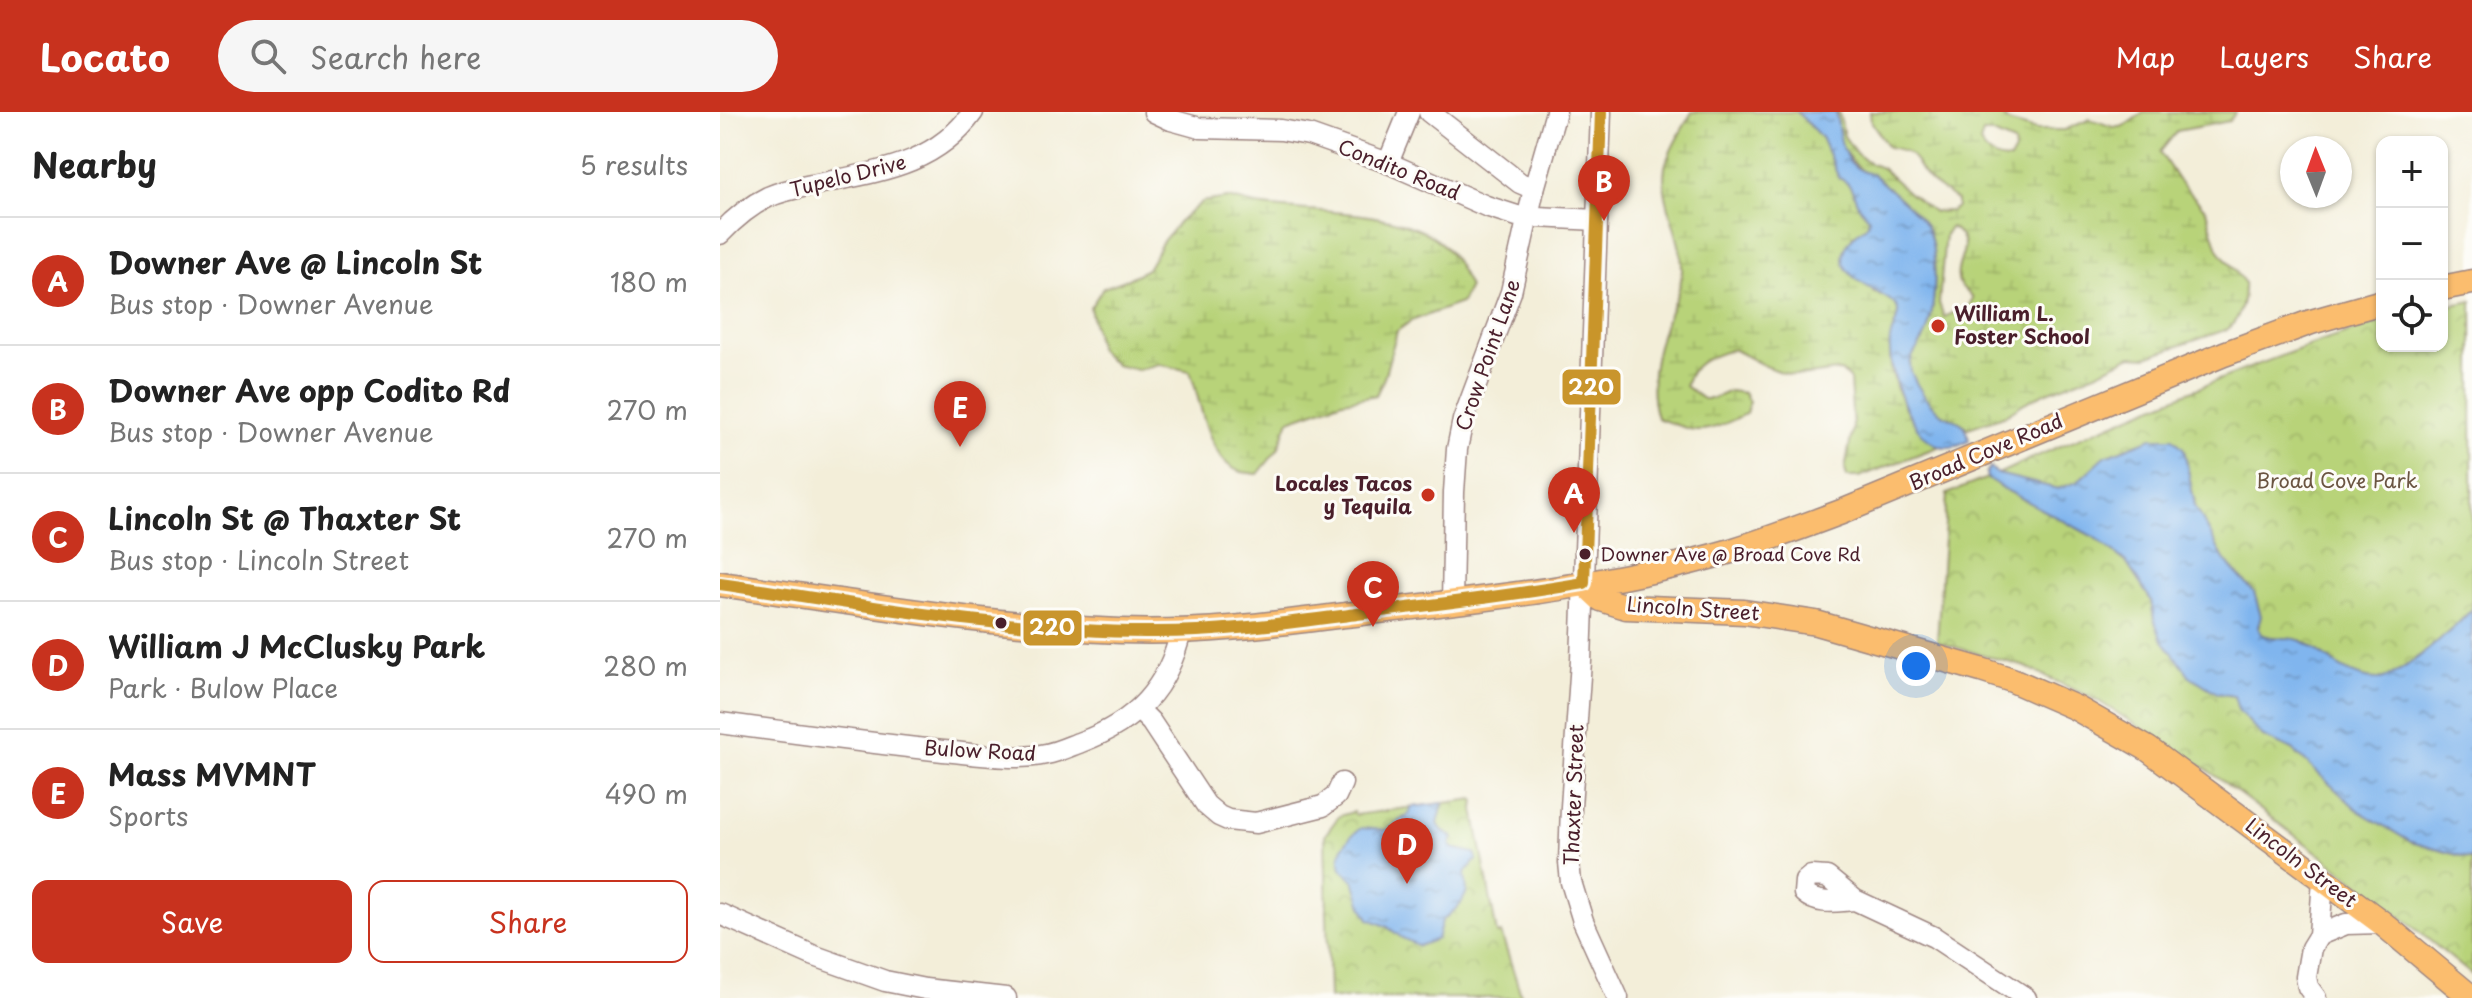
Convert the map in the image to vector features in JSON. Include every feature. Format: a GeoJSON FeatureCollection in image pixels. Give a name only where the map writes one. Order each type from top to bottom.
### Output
{"type":"FeatureCollection","features":[{"type":"Feature","properties":{"kind":"main road"},"geometry":{"type":"LineString","coordinates":[[2448,287],[2472,282]]}},
{"type":"Feature","properties":{"kind":"main road","name":"Broad Cove Road"},"geometry":{"type":"LineString","coordinates":[[1584,583],[1674,565],[1781,535],[2224,354],[2311,322],[2376,304]]}},
{"type":"Feature","properties":{"kind":"main road"},"geometry":{"type":"LineString","coordinates":[[720,584],[1039,626],[1181,631],[1247,628],[1584,583]]}},
{"type":"Feature","properties":{"kind":"main road","name":"Lincoln Street"},"geometry":{"type":"LineString","coordinates":[[1584,583],[1601,599],[1626,607],[1773,615],[1816,623],[1981,670],[2076,708],[2148,749],[2382,923],[2472,998]]}},
{"type":"Feature","properties":{"kind":"street","name":"Tupelo Drive"},"geometry":{"type":"LineString","coordinates":[[720,234],[736,217],[778,193],[909,162],[935,150],[955,134],[973,112]]}},
{"type":"Feature","properties":{"kind":"street","name":"Condito Road"},"geometry":{"type":"LineString","coordinates":[[1154,112],[1200,128],[1281,130],[1309,135],[1388,163],[1486,206],[1528,217],[1597,220]]}},
{"type":"Feature","properties":{"kind":"street"},"geometry":{"type":"LineString","coordinates":[[1388,163],[1409,112]]}},
{"type":"Feature","properties":{"kind":"street"},"geometry":{"type":"LineString","coordinates":[[1429,112],[1520,183],[1534,189]]}},
{"type":"Feature","properties":{"kind":"street","name":"Crow Point Lane"},"geometry":{"type":"LineString","coordinates":[[1452,603],[1453,505],[1459,436],[1468,401],[1504,316],[1556,112]]}},
{"type":"Feature","properties":{"kind":"street","name":"Thaxter Street"},"geometry":{"type":"LineString","coordinates":[[1601,112],[1584,583],[1569,862],[1571,882],[1583,921],[1618,998]]}},
{"type":"Feature","properties":{"kind":"street","name":"Bulow Road"},"geometry":{"type":"LineString","coordinates":[[720,723],[998,756],[1045,755],[1094,737],[1139,710],[1168,673],[1181,631]]}},
{"type":"Feature","properties":{"kind":"street"},"geometry":{"type":"LineString","coordinates":[[1139,710],[1151,722],[1206,805],[1228,820],[1256,823],[1323,806],[1336,796],[1342,783]]}},
{"type":"Feature","properties":{"kind":"street"},"geometry":{"type":"LineString","coordinates":[[2316,998],[2308,987],[2306,977],[2311,948],[2319,935],[2323,879]]}},
{"type":"Feature","properties":{"kind":"street"},"geometry":{"type":"LineString","coordinates":[[1855,900],[1934,937],[2026,998]]}},
{"type":"Feature","properties":{"kind":"street"},"geometry":{"type":"LineString","coordinates":[[720,914],[812,955],[885,981],[1006,998]]}},
{"type":"Feature","properties":{"kind":"street"},"geometry":{"type":"LineString","coordinates":[[2319,935],[2346,924],[2382,923]]}},
{"type":"Feature","properties":{"kind":"green space"},"geometry":{"type":"Polygon","coordinates":[[[1692,112],[1797,112],[1821,137],[1839,178],[1850,186],[1859,207],[1869,218],[1869,224],[1850,242],[1874,293],[1889,298],[1897,306],[1890,355],[1896,386],[1909,415],[1928,438],[1940,446],[1859,477],[1847,477],[1845,469],[1853,427],[1850,380],[1841,371],[1788,374],[1769,368],[1733,349],[1697,365],[1685,386],[1703,399],[1712,399],[1730,391],[1744,393],[1749,402],[1746,413],[1722,425],[1702,430],[1657,418],[1653,393],[1656,354],[1682,276],[1679,244],[1665,192],[1665,167],[1692,112]]]}},
{"type":"Feature","properties":{"kind":"green space"},"geometry":{"type":"Polygon","coordinates":[[[1836,112],[1839,112],[1844,136],[1856,153],[1882,168],[1934,212],[1951,211],[1957,207],[1957,201],[1925,176],[1911,155],[1888,147],[1871,121],[1870,112],[1999,112],[2008,122],[2036,130],[2065,130],[2090,119],[2118,127],[2128,124],[2143,112],[2236,112],[2229,121],[2177,131],[2160,152],[2178,180],[2206,210],[2218,249],[2244,282],[2239,314],[2228,329],[2146,357],[2131,356],[2045,393],[2006,415],[1968,428],[1932,406],[1911,374],[1911,358],[1925,335],[1934,296],[1933,250],[1926,226],[1873,174],[1863,173],[1841,148],[1836,112]],[[1983,133],[1980,143],[1986,151],[1996,158],[2010,160],[2015,151],[2014,143],[1991,133],[1983,133]],[[1951,227],[1945,234],[1939,303],[1944,317],[1969,306],[1973,299],[1959,282],[1964,246],[1959,234],[1951,227]]]}},
{"type":"Feature","properties":{"kind":"green space"},"geometry":{"type":"Polygon","coordinates":[[[1228,198],[1260,205],[1370,216],[1410,226],[1428,234],[1448,250],[1469,287],[1461,303],[1411,321],[1397,331],[1376,395],[1343,401],[1289,420],[1278,449],[1258,474],[1239,471],[1219,455],[1207,428],[1190,371],[1158,364],[1138,370],[1116,365],[1099,350],[1090,308],[1103,288],[1147,269],[1163,241],[1202,202],[1228,198]]]}},
{"type":"Feature","properties":{"kind":"green space","name":"Broad Cove Park"},"geometry":{"type":"Polygon","coordinates":[[[2472,301],[2472,609],[2428,650],[2388,676],[2375,679],[2361,676],[2338,666],[2302,641],[2260,634],[2254,592],[2225,561],[2195,506],[2184,449],[2152,438],[2105,456],[2077,482],[2058,489],[1998,474],[2233,374],[2376,324],[2376,352],[2448,352],[2448,306],[2472,301]]]}},
{"type":"Feature","properties":{"kind":"green space"},"geometry":{"type":"Polygon","coordinates":[[[1987,478],[2094,537],[2126,562],[2151,600],[2154,619],[2217,693],[2234,696],[2263,737],[2293,750],[2359,811],[2411,842],[2472,859],[2472,975],[2370,892],[2209,771],[2098,701],[2026,667],[1937,642],[1947,494],[1987,478]]]}},
{"type":"Feature","properties":{"kind":"green space"},"geometry":{"type":"Polygon","coordinates":[[[1475,799],[1474,810],[1497,934],[1501,933],[1522,998],[1329,998],[1325,835],[1339,816],[1353,812],[1355,815],[1475,799]]]}},
{"type":"Feature","properties":{"kind":"water"},"geometry":{"type":"Polygon","coordinates":[[[1797,112],[1836,112],[1841,142],[1848,159],[1863,171],[1873,174],[1926,226],[1933,250],[1934,296],[1929,325],[1911,359],[1910,369],[1930,403],[1943,414],[1962,423],[1969,441],[1951,447],[1940,446],[1919,430],[1910,416],[1896,383],[1890,352],[1890,339],[1898,310],[1894,303],[1860,282],[1844,263],[1844,250],[1868,224],[1869,218],[1859,207],[1850,186],[1839,178],[1821,137],[1797,112]]]}},
{"type":"Feature","properties":{"kind":"water"},"geometry":{"type":"Polygon","coordinates":[[[2152,438],[2173,438],[2184,449],[2195,506],[2225,561],[2254,592],[2261,616],[2258,627],[2261,634],[2302,641],[2343,669],[2365,678],[2379,679],[2414,661],[2472,609],[2472,859],[2411,842],[2359,811],[2293,750],[2263,737],[2238,710],[2234,696],[2217,693],[2190,676],[2161,638],[2151,600],[2126,562],[2094,537],[1987,478],[1990,468],[1998,474],[2058,489],[2077,482],[2105,456],[2152,438]]]}},
{"type":"Feature","properties":{"kind":"water"},"geometry":{"type":"Polygon","coordinates":[[[1443,803],[1438,824],[1453,837],[1450,845],[1475,853],[1477,859],[1465,873],[1467,892],[1460,905],[1442,921],[1437,939],[1419,946],[1369,919],[1354,880],[1341,869],[1340,856],[1347,841],[1361,828],[1385,830],[1409,814],[1412,807],[1443,803]]]}},
{"type":"Feature","properties":{"kind":"transit line","name":"220"},"geometry":{"type":"LineString","coordinates":[[720,584],[986,622],[1146,632],[1278,624],[1584,583],[1601,112]]}},
{"type":"Feature","properties":{"kind":"place","name":"Downer Ave opp Codito Rd"},"geometry":{"type":"Point","coordinates":[1604,221]}},
{"type":"Feature","properties":{"kind":"place","name":"William L. Foster School"},"geometry":{"type":"Point","coordinates":[1938,326]}},
{"type":"Feature","properties":{"kind":"place","name":"Mass MVMNT"},"geometry":{"type":"Point","coordinates":[960,447]}},
{"type":"Feature","properties":{"kind":"place","name":"Locales Tacos y Tequila"},"geometry":{"type":"Point","coordinates":[1428,495]}},
{"type":"Feature","properties":{"kind":"place","name":"Downer Ave @ Lincoln St"},"geometry":{"type":"Point","coordinates":[1574,533]}},
{"type":"Feature","properties":{"kind":"place","name":"Downer Ave @ Broad Cove Rd"},"geometry":{"type":"Point","coordinates":[1585,554]}},
{"type":"Feature","properties":{"kind":"place","name":"Lincoln St @ Thaxter St"},"geometry":{"type":"Point","coordinates":[1373,627]}},
{"type":"Feature","properties":{"kind":"place","name":"William J McClusky Park"},"geometry":{"type":"Point","coordinates":[1407,884]}}]}
